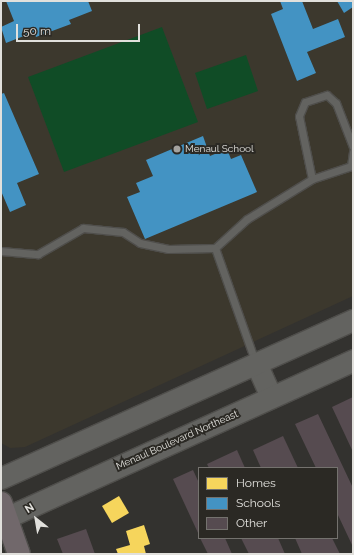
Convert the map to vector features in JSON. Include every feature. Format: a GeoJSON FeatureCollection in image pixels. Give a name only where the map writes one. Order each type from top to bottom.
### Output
{"type":"FeatureCollection","features":[{"type":"Feature","properties":{"kind":"main road"},"geometry":{"type":"LineString","coordinates":[[1,478],[353,320]]}},
{"type":"Feature","properties":{"kind":"main road","name":"Menaul Boulevard Northeast"},"geometry":{"type":"LineString","coordinates":[[3,514],[353,360]]}},
{"type":"Feature","properties":{"kind":"main road"},"geometry":{"type":"LineString","coordinates":[[256,363],[271,397]]}},
{"type":"Feature","properties":{"kind":"main road"},"geometry":{"type":"LineString","coordinates":[[3,514],[19,554]]}},
{"type":"Feature","properties":{"kind":"lane"},"geometry":{"type":"LineString","coordinates":[[312,179],[299,116],[306,102],[327,95],[336,103],[353,147]]}},
{"type":"Feature","properties":{"kind":"lane"},"geometry":{"type":"LineString","coordinates":[[1,251],[38,254],[83,228],[123,232],[140,243],[168,249],[215,248],[247,219],[312,179],[351,166],[353,152]]}},
{"type":"Feature","properties":{"kind":"lane"},"geometry":{"type":"LineString","coordinates":[[215,248],[256,363]]}},
{"type":"Feature","properties":{"kind":"shaded area","name":"Menaul School"},"geometry":{"type":"Polygon","coordinates":[[[1,1],[353,1],[353,296],[25,447],[10,448],[1,443],[1,1]]]}},
{"type":"Feature","properties":{"kind":"green space"},"geometry":{"type":"Polygon","coordinates":[[[162,27],[198,122],[64,172],[28,77],[162,27]]]}},
{"type":"Feature","properties":{"kind":"green space"},"geometry":{"type":"Polygon","coordinates":[[[246,55],[258,91],[207,109],[195,73],[246,55]]]}},
{"type":"Feature","properties":{"kind":"building: Homes"},"geometry":{"type":"Polygon","coordinates":[[[119,496],[129,513],[112,523],[102,506],[119,496]]]}},
{"type":"Feature","properties":{"kind":"building: Homes"},"geometry":{"type":"Polygon","coordinates":[[[144,525],[150,544],[144,546],[146,554],[118,554],[116,549],[130,545],[126,531],[144,525]]]}},
{"type":"Feature","properties":{"kind":"building: Schools"},"geometry":{"type":"Polygon","coordinates":[[[6,1],[88,1],[92,11],[69,20],[71,24],[36,37],[34,32],[6,43],[1,27],[14,21],[6,1]]]}},
{"type":"Feature","properties":{"kind":"building: Schools"},"geometry":{"type":"Polygon","coordinates":[[[280,1],[302,1],[313,29],[338,19],[345,37],[307,52],[316,73],[297,81],[271,14],[283,9],[280,1]]]}},
{"type":"Feature","properties":{"kind":"building: Schools"},"geometry":{"type":"Polygon","coordinates":[[[337,1],[353,1],[353,7],[344,13],[337,1]]]}},
{"type":"Feature","properties":{"kind":"building: Schools"},"geometry":{"type":"Polygon","coordinates":[[[4,93],[39,174],[17,183],[26,205],[10,212],[1,191],[1,94],[4,93]]]}},
{"type":"Feature","properties":{"kind":"building: Schools"},"geometry":{"type":"Polygon","coordinates":[[[203,136],[210,156],[227,149],[231,159],[241,155],[257,192],[145,239],[127,197],[140,192],[136,183],[153,176],[146,160],[203,136]]]}},
{"type":"Feature","properties":{"kind":"building: Other"},"geometry":{"type":"Polygon","coordinates":[[[353,397],[353,452],[332,407],[353,397]]]}},
{"type":"Feature","properties":{"kind":"building: Other"},"geometry":{"type":"Polygon","coordinates":[[[318,414],[353,488],[353,547],[338,515],[338,467],[316,467],[295,424],[318,414]]]}},
{"type":"Feature","properties":{"kind":"building: Other"},"geometry":{"type":"Polygon","coordinates":[[[283,436],[298,467],[261,467],[253,450],[283,436]]]}},
{"type":"Feature","properties":{"kind":"building: Other"},"geometry":{"type":"Polygon","coordinates":[[[237,450],[245,467],[208,467],[207,464],[237,450]]]}},
{"type":"Feature","properties":{"kind":"building: Other"},"geometry":{"type":"Polygon","coordinates":[[[193,470],[198,481],[198,533],[173,479],[193,470]]]}},
{"type":"Feature","properties":{"kind":"building: Other"},"geometry":{"type":"Polygon","coordinates":[[[86,529],[95,554],[63,554],[57,539],[86,529]]]}},
{"type":"Feature","properties":{"kind":"building: Other"},"geometry":{"type":"Polygon","coordinates":[[[200,539],[225,539],[232,554],[208,554],[200,539]]]}},
{"type":"Feature","properties":{"kind":"building: Other"},"geometry":{"type":"Polygon","coordinates":[[[242,539],[278,539],[285,554],[249,554],[242,539]]]}},
{"type":"Feature","properties":{"kind":"building: Other"},"geometry":{"type":"Polygon","coordinates":[[[295,539],[332,539],[340,554],[302,554],[295,539]]]}},
{"type":"Feature","properties":{"kind":"place","name":"Menaul School"},"geometry":{"type":"Point","coordinates":[177,149]}}]}
